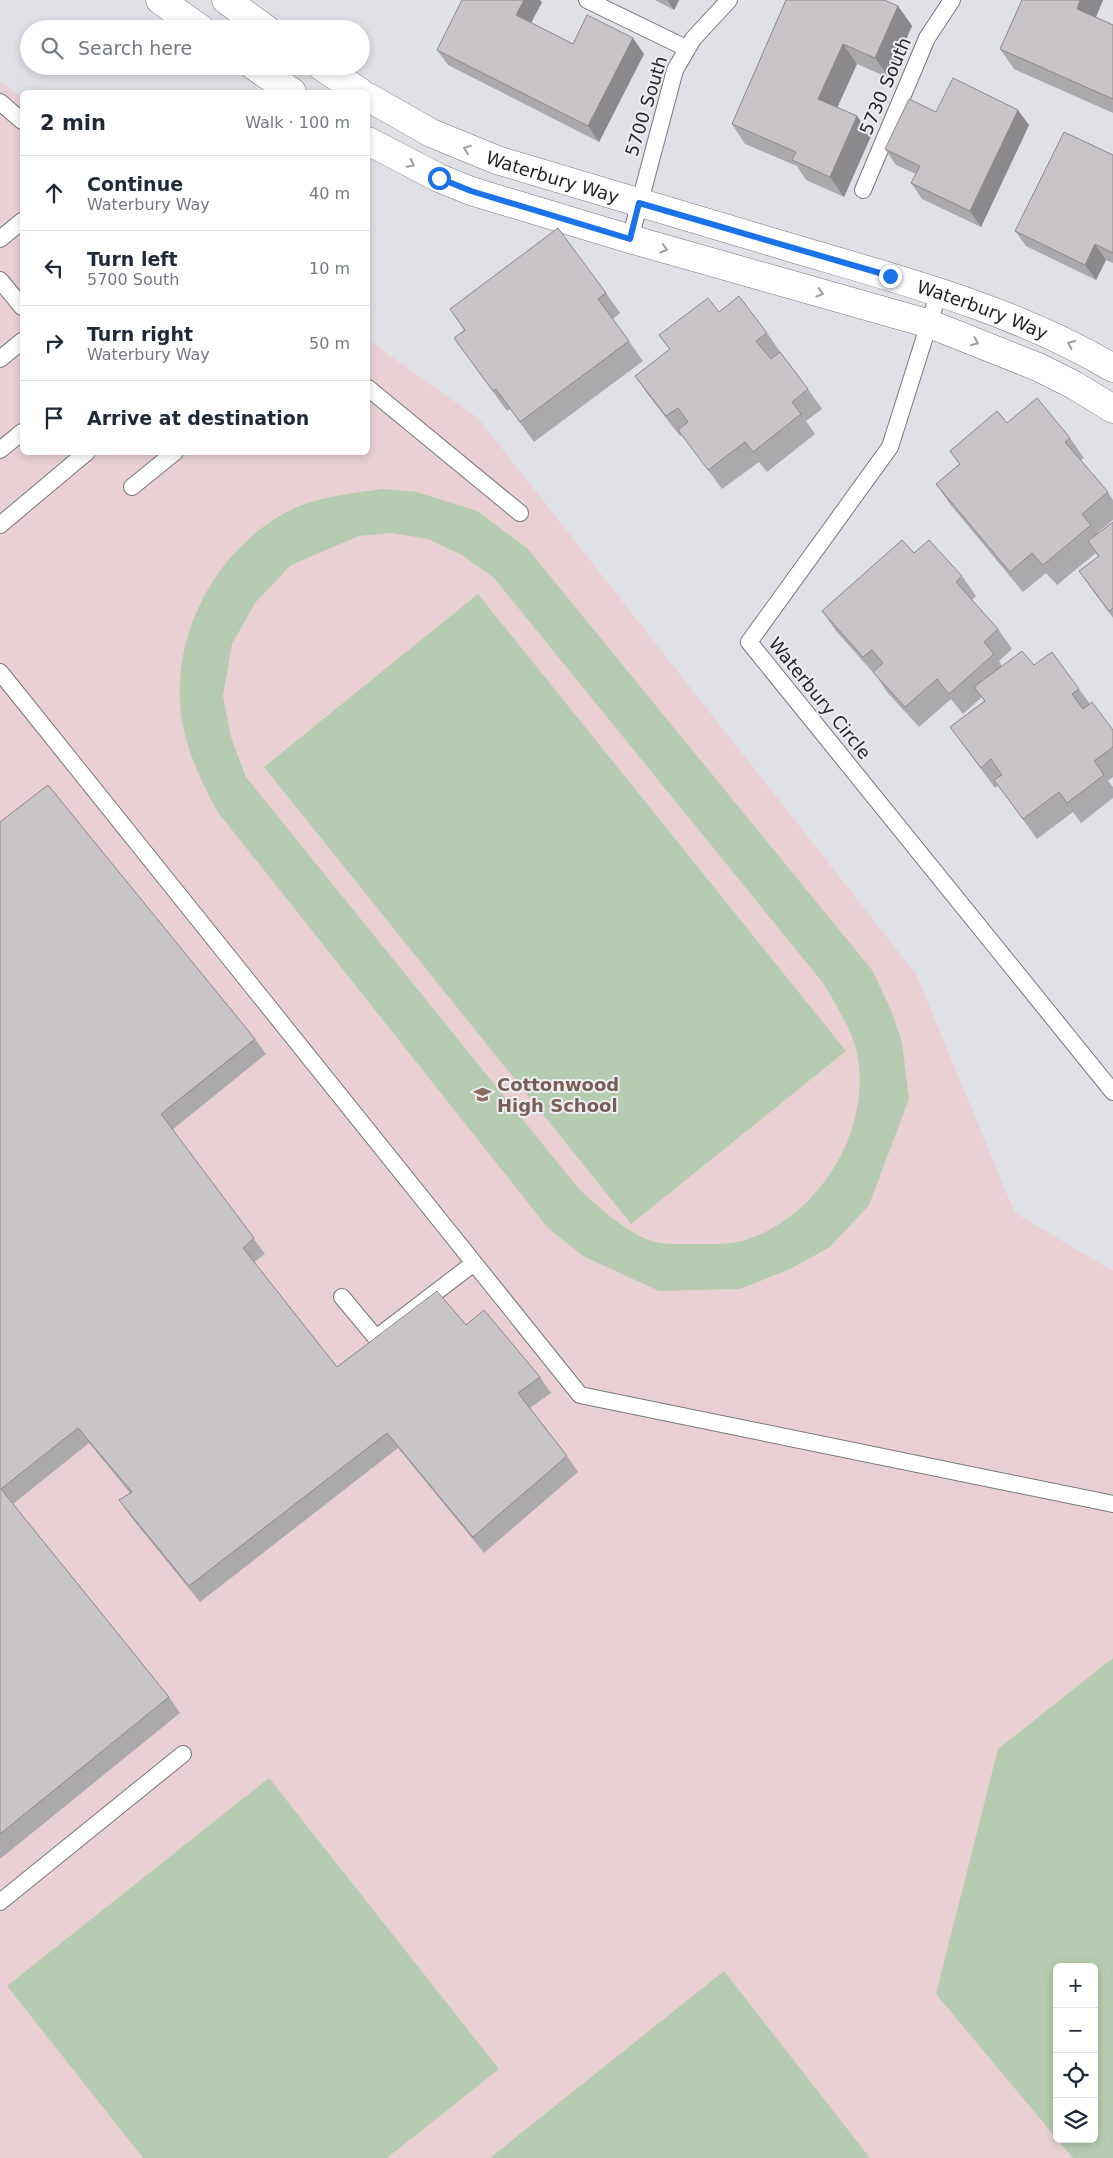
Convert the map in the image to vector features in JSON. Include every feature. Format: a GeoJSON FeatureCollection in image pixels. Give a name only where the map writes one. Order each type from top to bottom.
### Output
{"type":"FeatureCollection","features":[{"type":"Feature","properties":{"kind":"street"},"geometry":{"type":"LineString","coordinates":[[160,0],[188,20]]}},
{"type":"Feature","properties":{"kind":"street"},"geometry":{"type":"LineString","coordinates":[[226,0],[254,20]]}},
{"type":"Feature","properties":{"kind":"street"},"geometry":{"type":"LineString","coordinates":[[267,75],[289,90]]}},
{"type":"Feature","properties":{"kind":"street"},"geometry":{"type":"LineString","coordinates":[[334,75],[357,90]]}},
{"type":"Feature","properties":{"kind":"street","name":"Waterbury Way"},"geometry":{"type":"LineString","coordinates":[[370,98],[400,117],[463,148],[639,203],[939,292],[1050,334],[1113,368]]}},
{"type":"Feature","properties":{"kind":"street","name":"Waterbury Way"},"geometry":{"type":"LineString","coordinates":[[370,142],[439,178],[471,191],[630,239],[930,324],[1038,367],[1074,385],[1113,409]]}},
{"type":"Feature","properties":{"kind":"lane"},"geometry":{"type":"LineString","coordinates":[[587,0],[686,48]]}},
{"type":"Feature","properties":{"kind":"lane","name":"5700 South"},"geometry":{"type":"LineString","coordinates":[[630,239],[671,80],[686,48],[729,0]]}},
{"type":"Feature","properties":{"kind":"lane","name":"5730 South"},"geometry":{"type":"LineString","coordinates":[[863,190],[927,38],[951,0]]}},
{"type":"Feature","properties":{"kind":"lane"},"geometry":{"type":"LineString","coordinates":[[0,102],[20,119]]}},
{"type":"Feature","properties":{"kind":"lane"},"geometry":{"type":"LineString","coordinates":[[0,239],[20,223]]}},
{"type":"Feature","properties":{"kind":"lane"},"geometry":{"type":"LineString","coordinates":[[0,280],[20,304]]}},
{"type":"Feature","properties":{"kind":"lane","name":"Waterbury Circle"},"geometry":{"type":"LineString","coordinates":[[939,292],[890,447],[749,642],[1113,1092]]}},
{"type":"Feature","properties":{"kind":"lane"},"geometry":{"type":"LineString","coordinates":[[0,359],[20,343]]}},
{"type":"Feature","properties":{"kind":"lane"},"geometry":{"type":"LineString","coordinates":[[370,390],[520,513]]}},
{"type":"Feature","properties":{"kind":"lane"},"geometry":{"type":"LineString","coordinates":[[0,450],[20,434]]}},
{"type":"Feature","properties":{"kind":"lane"},"geometry":{"type":"LineString","coordinates":[[0,525],[84,455]]}},
{"type":"Feature","properties":{"kind":"lane"},"geometry":{"type":"LineString","coordinates":[[132,487],[171,455]]}},
{"type":"Feature","properties":{"kind":"lane"},"geometry":{"type":"LineString","coordinates":[[0,672],[580,1395],[1113,1504]]}},
{"type":"Feature","properties":{"kind":"lane"},"geometry":{"type":"LineString","coordinates":[[342,1297],[376,1338],[474,1263]]}},
{"type":"Feature","properties":{"kind":"lane"},"geometry":{"type":"LineString","coordinates":[[0,1902],[183,1754]]}},
{"type":"Feature","properties":{"kind":"shaded area","name":"Cottonwood High School"},"geometry":{"type":"Polygon","coordinates":[[[0,82],[20,96],[20,455],[370,455],[370,341],[478,418],[916,974],[1015,1213],[1113,1271],[1113,2158],[0,2158],[0,82]]]}},
{"type":"Feature","properties":{"kind":"green space"},"geometry":{"type":"Polygon","coordinates":[[[382,489],[417,492],[477,511],[527,548],[872,970],[891,1010],[902,1042],[909,1099],[869,1205],[830,1247],[790,1269],[740,1289],[659,1291],[583,1256],[548,1228],[217,811],[189,749],[183,726],[180,693],[182,660],[190,628],[203,598],[221,570],[243,545],[268,523],[307,503],[339,495],[382,489]],[[392,533],[359,536],[291,565],[255,603],[232,644],[223,696],[231,737],[246,777],[579,1189],[603,1210],[639,1236],[654,1242],[677,1244],[731,1243],[743,1241],[769,1230],[792,1215],[813,1195],[831,1173],[845,1148],[854,1121],[859,1093],[859,1065],[846,1022],[823,983],[494,578],[462,555],[428,539],[392,533]]]}},
{"type":"Feature","properties":{"kind":"green space"},"geometry":{"type":"Polygon","coordinates":[[[478,594],[846,1051],[631,1224],[264,767],[478,594]]]}},
{"type":"Feature","properties":{"kind":"green space"},"geometry":{"type":"Polygon","coordinates":[[[1113,1658],[1113,2158],[1073,2158],[1060,2143],[1098,2143],[1098,1963],[1053,1963],[1053,2134],[936,1994],[998,1749],[1113,1658]]]}},
{"type":"Feature","properties":{"kind":"green space"},"geometry":{"type":"Polygon","coordinates":[[[269,1778],[499,2069],[387,2158],[143,2158],[7,1986],[269,1778]]]}},
{"type":"Feature","properties":{"kind":"green space"},"geometry":{"type":"Polygon","coordinates":[[[724,1971],[870,2158],[490,2158],[724,1971]]]}},
{"type":"Feature","properties":{"kind":"building"},"geometry":{"type":"Polygon","coordinates":[[[462,0],[524,0],[516,15],[573,44],[587,15],[633,38],[588,126],[437,50],[462,0]]]}},
{"type":"Feature","properties":{"kind":"building"},"geometry":{"type":"Polygon","coordinates":[[[786,0],[884,0],[898,6],[875,58],[843,44],[818,99],[857,116],[830,177],[792,160],[796,152],[732,124],[786,0]]]}},
{"type":"Feature","properties":{"kind":"building"},"geometry":{"type":"Polygon","coordinates":[[[1022,0],[1080,0],[1077,9],[1113,25],[1113,99],[1000,49],[1022,0]]]}},
{"type":"Feature","properties":{"kind":"building"},"geometry":{"type":"Polygon","coordinates":[[[953,78],[1018,110],[970,211],[911,183],[920,166],[885,149],[909,99],[936,112],[953,78]]]}},
{"type":"Feature","properties":{"kind":"building"},"geometry":{"type":"Polygon","coordinates":[[[1064,132],[1113,155],[1113,253],[1095,244],[1085,265],[1015,231],[1064,132]]]}},
{"type":"Feature","properties":{"kind":"building"},"geometry":{"type":"Polygon","coordinates":[[[558,228],[606,293],[598,299],[629,341],[520,422],[496,389],[493,391],[454,338],[465,330],[450,309],[558,228]]]}},
{"type":"Feature","properties":{"kind":"building"},"geometry":{"type":"Polygon","coordinates":[[[739,296],[767,333],[756,341],[771,359],[780,352],[808,389],[792,402],[801,414],[753,452],[745,442],[708,470],[678,430],[688,422],[678,408],[666,416],[635,376],[670,349],[659,335],[708,298],[719,312],[739,296]]]}},
{"type":"Feature","properties":{"kind":"building"},"geometry":{"type":"Polygon","coordinates":[[[1037,398],[1070,438],[1065,442],[1108,492],[1082,514],[1091,525],[1043,565],[1032,553],[1010,572],[936,484],[960,464],[950,451],[997,411],[1007,423],[1037,398]]]}},
{"type":"Feature","properties":{"kind":"building"},"geometry":{"type":"Polygon","coordinates":[[[1113,522],[1113,608],[1109,611],[1079,571],[1099,556],[1088,541],[1113,522]]]}},
{"type":"Feature","properties":{"kind":"building"},"geometry":{"type":"Polygon","coordinates":[[[902,540],[914,553],[929,540],[962,576],[956,582],[998,629],[984,642],[994,654],[949,694],[937,679],[905,707],[873,672],[883,663],[872,650],[863,657],[822,611],[902,540]]]}},
{"type":"Feature","properties":{"kind":"building"},"geometry":{"type":"Polygon","coordinates":[[[1022,651],[1034,665],[1052,652],[1079,689],[1072,694],[1083,709],[1092,702],[1113,730],[1113,747],[1094,761],[1104,775],[1067,803],[1059,792],[1023,819],[994,780],[1002,775],[991,759],[981,768],[950,727],[985,701],[974,687],[1022,651]]]}},
{"type":"Feature","properties":{"kind":"building"},"geometry":{"type":"Polygon","coordinates":[[[48,785],[255,1039],[161,1114],[254,1238],[243,1248],[337,1367],[437,1291],[466,1325],[484,1310],[540,1377],[518,1393],[567,1456],[473,1537],[387,1433],[189,1586],[119,1500],[132,1492],[78,1428],[1,1489],[169,1697],[0,1834],[0,822],[48,785]]]}},
{"type":"Feature","properties":{"kind":"place","name":"Cottonwood High School"},"geometry":{"type":"Point","coordinates":[483,1094]}},
{"type":"Feature","properties":{"kind":"route"},"geometry":{"type":"LineString","coordinates":[[439,178],[471,191],[630,239],[639,203],[890,276]]}}]}
